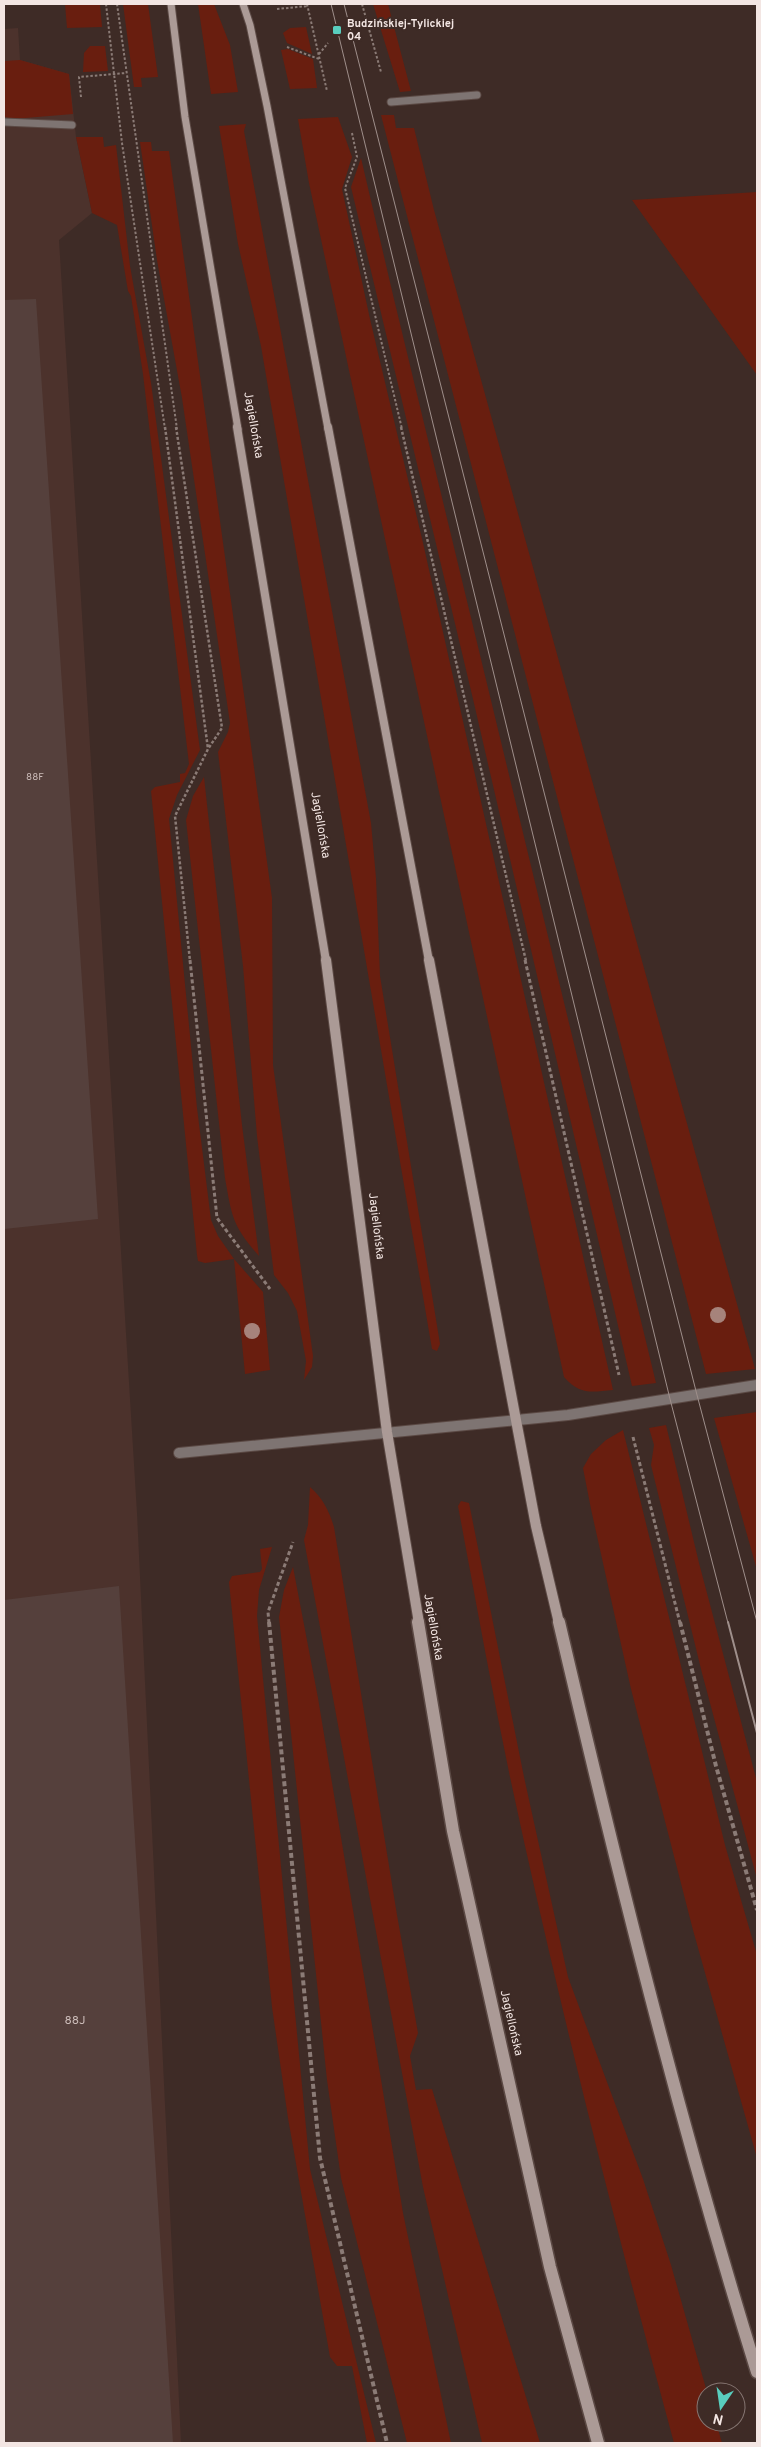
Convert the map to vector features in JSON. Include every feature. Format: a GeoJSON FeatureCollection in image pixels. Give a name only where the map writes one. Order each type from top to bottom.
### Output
{"type":"FeatureCollection","features":[{"type":"Feature","properties":{"kind":"main road","name":"Jagiellońska"},"geometry":{"type":"LineString","coordinates":[[171,4],[185,118],[320,915],[387,1432],[453,1831],[550,2267],[598,2443]]}},
{"type":"Feature","properties":{"kind":"main road"},"geometry":{"type":"LineString","coordinates":[[243,4],[250,25],[275,145],[536,1526],[612,1848],[716,2241],[757,2372]]}},
{"type":"Feature","properties":{"kind":"lane"},"geometry":{"type":"LineString","coordinates":[[391,102],[477,95]]}},
{"type":"Feature","properties":{"kind":"lane"},"geometry":{"type":"LineString","coordinates":[[4,122],[72,125]]}},
{"type":"Feature","properties":{"kind":"lane"},"geometry":{"type":"LineString","coordinates":[[179,1453],[516,1420],[626,1406],[757,1385]]}},
{"type":"Feature","properties":{"kind":"path"},"geometry":{"type":"LineString","coordinates":[[106,4],[123,152],[164,421],[208,749]]}},
{"type":"Feature","properties":{"kind":"path"},"geometry":{"type":"LineString","coordinates":[[117,4],[153,269],[222,728],[208,749],[175,816],[217,1218],[270,1289]]}},
{"type":"Feature","properties":{"kind":"path"},"geometry":{"type":"LineString","coordinates":[[362,4],[383,78]]}},
{"type":"Feature","properties":{"kind":"path"},"geometry":{"type":"LineString","coordinates":[[279,18],[277,8],[307,5],[327,91]]}},
{"type":"Feature","properties":{"kind":"path"},"geometry":{"type":"LineString","coordinates":[[318,54],[328,43]]}},
{"type":"Feature","properties":{"kind":"path"},"geometry":{"type":"LineString","coordinates":[[284,46],[319,59]]}},
{"type":"Feature","properties":{"kind":"path"},"geometry":{"type":"LineString","coordinates":[[81,100],[79,77],[126,73]]}},
{"type":"Feature","properties":{"kind":"path"},"geometry":{"type":"LineString","coordinates":[[352,133],[357,157],[345,188],[484,777],[626,1406],[716,1766],[757,1910]]}},
{"type":"Feature","properties":{"kind":"path"},"geometry":{"type":"LineString","coordinates":[[293,1542],[268,1612],[320,2158],[387,2443]]}},
{"type":"Feature","properties":{"kind":"shaded area"},"geometry":{"type":"Polygon","coordinates":[[[65,4],[100,4],[102,27],[67,28],[65,4]]]}},
{"type":"Feature","properties":{"kind":"shaded area"},"geometry":{"type":"Polygon","coordinates":[[[123,4],[148,4],[158,77],[141,78],[142,87],[134,87],[123,4]]]}},
{"type":"Feature","properties":{"kind":"shaded area"},"geometry":{"type":"Polygon","coordinates":[[[198,4],[214,4],[230,45],[238,92],[211,94],[198,4]]]}},
{"type":"Feature","properties":{"kind":"shaded area"},"geometry":{"type":"Polygon","coordinates":[[[373,4],[388,4],[411,91],[400,92],[373,4]]]}},
{"type":"Feature","properties":{"kind":"shaded area"},"geometry":{"type":"Polygon","coordinates":[[[306,27],[312,54],[287,43],[283,33],[290,28],[306,27]]]}},
{"type":"Feature","properties":{"kind":"shaded area"},"geometry":{"type":"Polygon","coordinates":[[[18,28],[20,60],[69,74],[76,137],[92,213],[59,240],[137,1513],[181,2443],[4,2443],[4,29],[18,28]]]}},
{"type":"Feature","properties":{"kind":"shaded area"},"geometry":{"type":"Polygon","coordinates":[[[90,46],[105,46],[108,71],[83,72],[84,53],[90,46]]]}},
{"type":"Feature","properties":{"kind":"shaded area"},"geometry":{"type":"Polygon","coordinates":[[[288,49],[313,59],[317,88],[290,89],[281,50],[288,49]]]}},
{"type":"Feature","properties":{"kind":"shaded area"},"geometry":{"type":"Polygon","coordinates":[[[20,60],[69,74],[73,114],[13,119],[4,117],[4,61],[20,60]]]}},
{"type":"Feature","properties":{"kind":"shaded area"},"geometry":{"type":"Polygon","coordinates":[[[381,115],[394,115],[396,128],[414,128],[434,210],[755,1369],[706,1374],[381,115]]]}},
{"type":"Feature","properties":{"kind":"shaded area"},"geometry":{"type":"Polygon","coordinates":[[[338,117],[352,157],[342,189],[370,319],[423,543],[613,1390],[592,1392],[581,1390],[564,1377],[309,183],[298,119],[338,117]]]}},
{"type":"Feature","properties":{"kind":"shaded area"},"geometry":{"type":"Polygon","coordinates":[[[246,124],[244,131],[371,823],[376,878],[380,976],[440,1344],[437,1351],[432,1349],[261,346],[238,244],[219,126],[246,124]]]}},
{"type":"Feature","properties":{"kind":"shaded area"},"geometry":{"type":"Polygon","coordinates":[[[76,137],[103,137],[104,147],[116,145],[130,266],[151,383],[200,750],[177,795],[169,819],[197,1108],[211,1220],[218,1236],[234,1259],[205,1263],[198,1261],[197,1255],[151,791],[155,787],[180,782],[180,774],[185,773],[189,764],[143,374],[131,296],[128,291],[117,225],[92,213],[76,137]]]}},
{"type":"Feature","properties":{"kind":"shaded area"},"geometry":{"type":"Polygon","coordinates":[[[140,142],[151,142],[152,151],[169,151],[272,898],[273,1065],[313,1356],[312,1367],[304,1380],[306,1361],[297,1311],[288,1293],[274,1275],[257,1136],[243,966],[218,752],[228,732],[230,723],[182,398],[157,260],[140,142]]]}},
{"type":"Feature","properties":{"kind":"shaded area"},"geometry":{"type":"Polygon","coordinates":[[[361,158],[656,1383],[632,1386],[473,699],[351,187],[361,158]]]}},
{"type":"Feature","properties":{"kind":"shaded area"},"geometry":{"type":"Polygon","coordinates":[[[757,192],[757,375],[632,200],[757,192]]]}},
{"type":"Feature","properties":{"kind":"shaded area"},"geometry":{"type":"Polygon","coordinates":[[[204,777],[242,1125],[259,1256],[243,1236],[234,1220],[225,1178],[186,820],[193,796],[204,777]]]}},
{"type":"Feature","properties":{"kind":"shaded area"},"geometry":{"type":"Polygon","coordinates":[[[234,1259],[263,1292],[270,1370],[245,1374],[234,1259]]]}},
{"type":"Feature","properties":{"kind":"shaded area"},"geometry":{"type":"Polygon","coordinates":[[[757,1412],[757,1570],[714,1418],[757,1412]]]}},
{"type":"Feature","properties":{"kind":"shaded area"},"geometry":{"type":"Polygon","coordinates":[[[666,1425],[699,1563],[757,1782],[757,1879],[702,1673],[651,1465],[654,1445],[649,1428],[666,1425]]]}},
{"type":"Feature","properties":{"kind":"shaded area"},"geometry":{"type":"Polygon","coordinates":[[[623,1430],[725,1845],[757,1955],[757,2158],[693,1930],[631,1689],[583,1468],[591,1454],[606,1440],[623,1430]]]}},
{"type":"Feature","properties":{"kind":"shaded area"},"geometry":{"type":"Polygon","coordinates":[[[310,1487],[325,1505],[334,1527],[418,2033],[410,2056],[416,2090],[432,2089],[540,2443],[482,2443],[423,2187],[304,1540],[308,1525],[310,1487]]]}},
{"type":"Feature","properties":{"kind":"shaded area"},"geometry":{"type":"Polygon","coordinates":[[[461,1501],[469,1503],[524,1777],[568,1977],[643,2179],[671,2265],[704,2382],[696,2382],[696,2432],[719,2432],[722,2443],[674,2443],[630,2277],[547,1944],[503,1743],[458,1506],[461,1501]]]}},
{"type":"Feature","properties":{"kind":"shaded area"},"geometry":{"type":"Polygon","coordinates":[[[272,1547],[259,1590],[257,1616],[310,2169],[376,2443],[367,2443],[352,2366],[337,2366],[330,2357],[288,2118],[272,2007],[229,1582],[232,1576],[260,1572],[262,1569],[260,1549],[272,1547]]]}},
{"type":"Feature","properties":{"kind":"shaded area"},"geometry":{"type":"Polygon","coordinates":[[[293,1567],[318,1698],[403,2213],[451,2443],[407,2443],[341,2178],[327,2080],[279,1617],[284,1590],[293,1567]]]}},
{"type":"Feature","properties":{"kind":"building"},"geometry":{"type":"Polygon","coordinates":[[[36,299],[98,1219],[4,1229],[4,300],[36,299]]]}},
{"type":"Feature","properties":{"kind":"building"},"geometry":{"type":"Polygon","coordinates":[[[119,1586],[173,2443],[4,2443],[4,1600],[119,1586]]]}},
{"type":"Feature","properties":{"kind":"tram line"},"geometry":{"type":"LineString","coordinates":[[331,4],[670,1399],[728,1623]]}},
{"type":"Feature","properties":{"kind":"tram line"},"geometry":{"type":"LineString","coordinates":[[344,4],[697,1395],[757,1622]]}},
{"type":"Feature","properties":{"kind":"tram line"},"geometry":{"type":"LineString","coordinates":[[728,1622],[757,1733]]}},
{"type":"Feature","properties":{"kind":"place","name":"Budzińskiej-Tylickiej 04"},"geometry":{"type":"Point","coordinates":[337,30]}}]}
